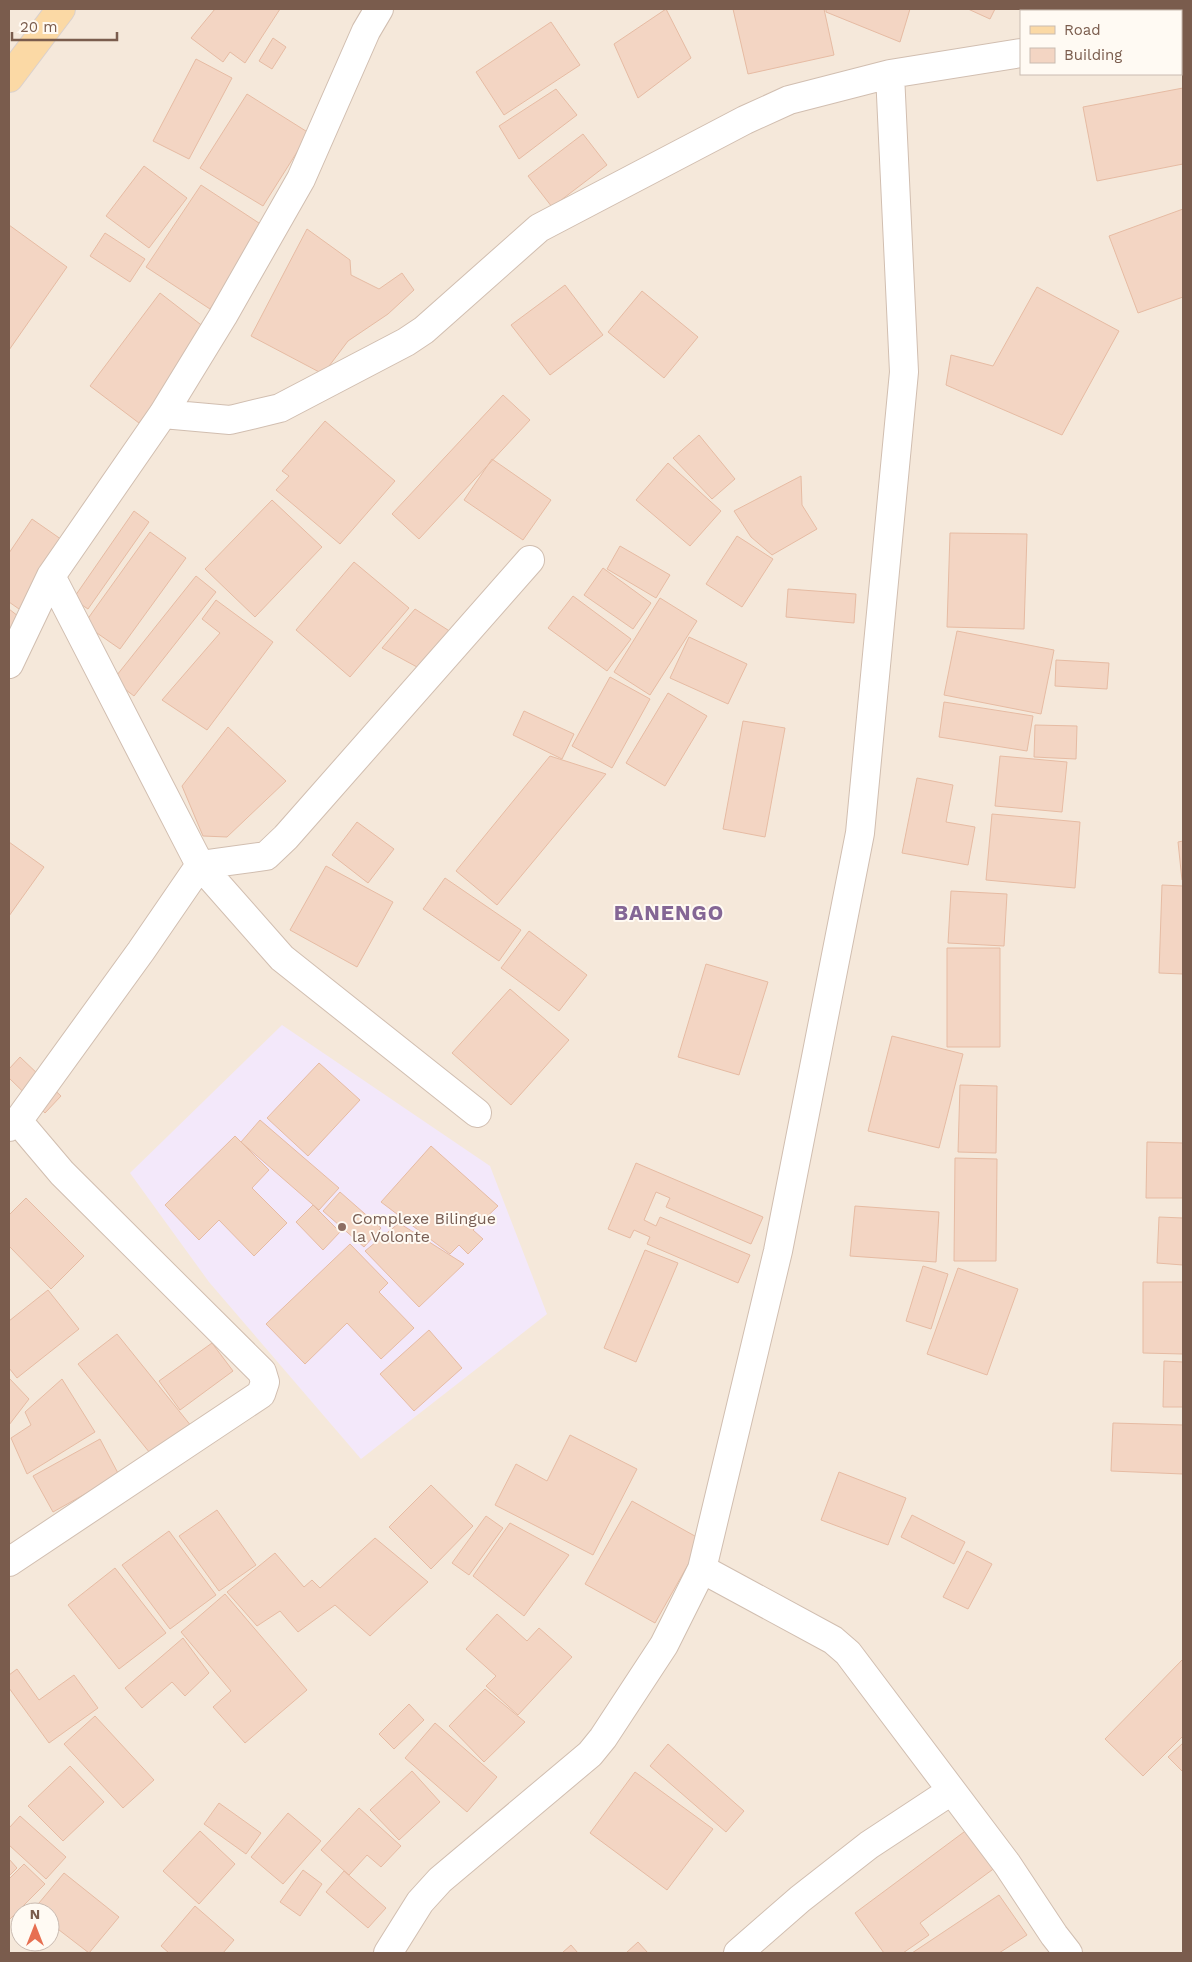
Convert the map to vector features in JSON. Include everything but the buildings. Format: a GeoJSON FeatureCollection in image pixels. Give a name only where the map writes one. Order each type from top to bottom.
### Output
{"type":"FeatureCollection","features":[{"type":"Feature","properties":{"kind":"main road"},"geometry":{"type":"LineString","coordinates":[[9,78],[61,9]]}},
{"type":"Feature","properties":{"kind":"street"},"geometry":{"type":"LineString","coordinates":[[9,664],[51,576],[163,414],[223,316],[301,179],[366,31],[379,9]]}},
{"type":"Feature","properties":{"kind":"street"},"geometry":{"type":"LineString","coordinates":[[163,414],[230,420],[280,408],[406,342],[424,330],[539,228],[745,120],[789,100],[890,74],[1020,53]]}},
{"type":"Feature","properties":{"kind":"street"},"geometry":{"type":"LineString","coordinates":[[388,1953],[420,1902],[440,1880],[590,1754],[603,1738],[664,1646],[702,1569],[778,1251],[860,833],[904,372],[890,74]]}},
{"type":"Feature","properties":{"kind":"street"},"geometry":{"type":"LineString","coordinates":[[9,1562],[50,1537],[261,1394],[265,1382],[262,1372],[14,1124],[135,960],[200,865],[266,856],[286,837],[530,560]]}},
{"type":"Feature","properties":{"kind":"street"},"geometry":{"type":"LineString","coordinates":[[51,576],[200,865],[282,958],[477,1113]]}},
{"type":"Feature","properties":{"kind":"street"},"geometry":{"type":"LineString","coordinates":[[702,1569],[833,1640],[848,1653],[865,1673],[1007,1864],[1068,1953]]}},
{"type":"Feature","properties":{"kind":"street"},"geometry":{"type":"LineString","coordinates":[[738,1953],[800,1899],[869,1845],[951,1791]]}},
{"type":"Feature","properties":{"kind":"shaded area"},"geometry":{"type":"Polygon","coordinates":[[[9,9],[1183,9],[1183,1953],[9,1953],[9,9]]]}},
{"type":"Feature","properties":{"kind":"shaded area","name":"Complexe Bilingue la Volonte"},"geometry":{"type":"Polygon","coordinates":[[[282,1025],[490,1166],[547,1314],[361,1459],[209,1282],[130,1173],[282,1025]]]}},
{"type":"Feature","properties":{"kind":"place","name":"Complexe Bilingue la Volonte"},"geometry":{"type":"Point","coordinates":[342,1227]}},
{"type":"Feature","properties":{"kind":"district","name":"BANENGO"},"geometry":{"type":"Point","coordinates":[669,913]}}]}
